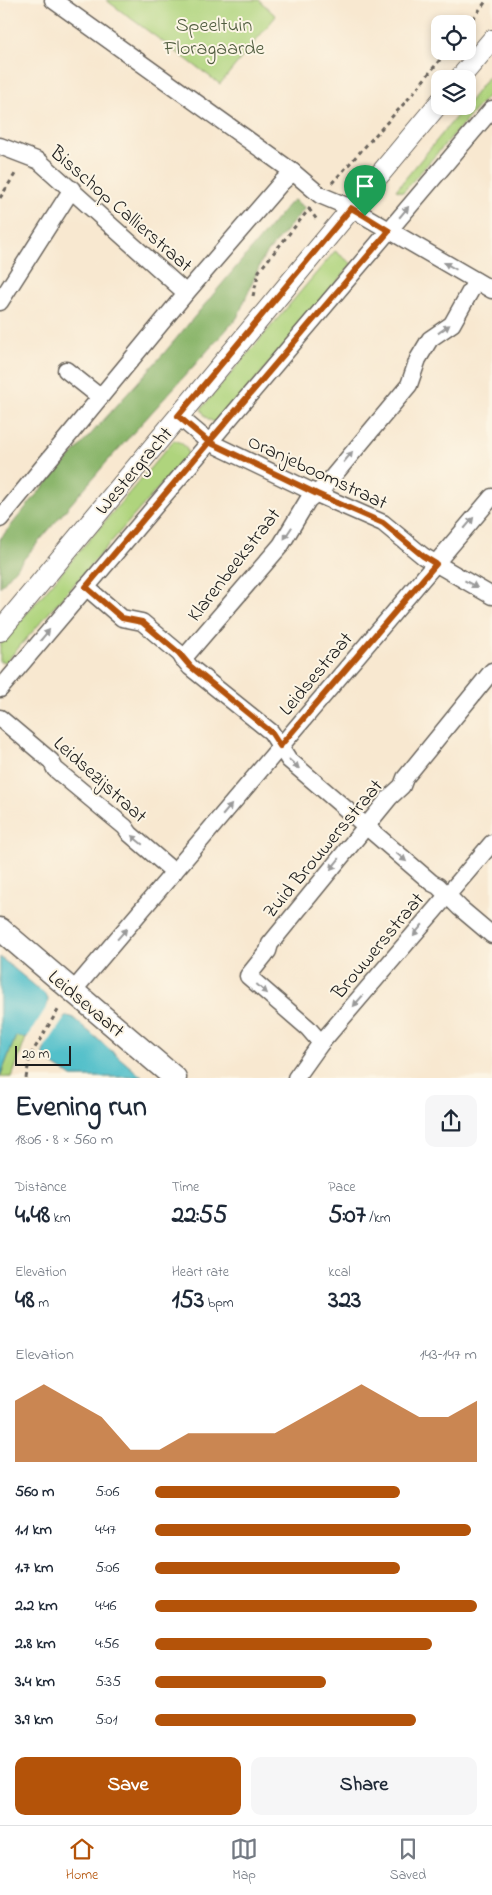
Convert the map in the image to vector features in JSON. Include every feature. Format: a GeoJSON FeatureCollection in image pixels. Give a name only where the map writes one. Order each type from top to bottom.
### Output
{"type":"FeatureCollection","features":[{"type":"Feature","properties":{"kind":"main road","name":"Leidsevaart"},"geometry":{"type":"LineString","coordinates":[[0,929],[175,1078]]}},
{"type":"Feature","properties":{"kind":"street"},"geometry":{"type":"LineString","coordinates":[[53,0],[293,172],[320,195],[351,208],[492,290]]}},
{"type":"Feature","properties":{"kind":"street"},"geometry":{"type":"LineString","coordinates":[[467,70],[492,40]]}},
{"type":"Feature","properties":{"kind":"street","name":"Westergracht"},"geometry":{"type":"LineString","coordinates":[[0,689],[492,109]]}},
{"type":"Feature","properties":{"kind":"street","name":"Westergracht"},"geometry":{"type":"LineString","coordinates":[[0,631],[431,113]]}},
{"type":"Feature","properties":{"kind":"street","name":"Bisschop Callierstraat"},"geometry":{"type":"LineString","coordinates":[[0,146],[39,161],[186,293]]}},
{"type":"Feature","properties":{"kind":"street"},"geometry":{"type":"LineString","coordinates":[[0,519],[186,293],[293,172]]}},
{"type":"Feature","properties":{"kind":"street"},"geometry":{"type":"LineString","coordinates":[[0,302],[72,189]]}},
{"type":"Feature","properties":{"kind":"street","name":"Klarenbeekstraat"},"geometry":{"type":"LineString","coordinates":[[183,659],[280,545],[308,500],[325,486],[409,385],[418,359],[430,339],[452,324],[476,281]]}},
{"type":"Feature","properties":{"kind":"street"},"geometry":{"type":"LineString","coordinates":[[66,370],[100,397]]}},
{"type":"Feature","properties":{"kind":"street","name":"Oranjeboomstraat"},"geometry":{"type":"LineString","coordinates":[[178,416],[209,442],[317,494],[383,523],[423,556],[492,596]]}},
{"type":"Feature","properties":{"kind":"street","name":"Leidsestraat"},"geometry":{"type":"LineString","coordinates":[[73,991],[492,496]]}},
{"type":"Feature","properties":{"kind":"street"},"geometry":{"type":"LineString","coordinates":[[86,587],[122,618],[142,622],[179,653],[183,659],[212,685],[271,732],[288,760],[492,935]]}},
{"type":"Feature","properties":{"kind":"street","name":"Zuid Brouwersstraat"},"geometry":{"type":"LineString","coordinates":[[321,1043],[308,1028],[248,976],[268,951],[270,944],[390,796],[402,786],[405,778],[492,671]]}},
{"type":"Feature","properties":{"kind":"street","name":"Leidsezijstraat"},"geometry":{"type":"LineString","coordinates":[[0,718],[51,761],[55,769],[125,827],[130,834],[174,872]]}},
{"type":"Feature","properties":{"kind":"street","name":"Brouwersstraat"},"geometry":{"type":"LineString","coordinates":[[296,1078],[321,1043],[492,843]]}},
{"type":"Feature","properties":{"kind":"path"},"geometry":{"type":"LineString","coordinates":[[476,15],[487,0]]}},
{"type":"Feature","properties":{"kind":"path"},"geometry":{"type":"LineString","coordinates":[[320,195],[410,96],[439,60]]}},
{"type":"Feature","properties":{"kind":"path"},"geometry":{"type":"LineString","coordinates":[[0,198],[26,156]]}},
{"type":"Feature","properties":{"kind":"path"},"geometry":{"type":"LineString","coordinates":[[26,1078],[30,1056],[56,1012]]}},
{"type":"Feature","properties":{"kind":"green space","name":"Speeltuin Floragaarde"},"geometry":{"type":"Polygon","coordinates":[[[106,0],[259,0],[276,16],[220,84],[106,0]]]}},
{"type":"Feature","properties":{"kind":"green space"},"geometry":{"type":"Polygon","coordinates":[[[492,72],[492,91],[476,109],[476,93],[492,72]]]}},
{"type":"Feature","properties":{"kind":"green space"},"geometry":{"type":"Polygon","coordinates":[[[458,115],[471,115],[403,192],[396,190],[458,115]]]}},
{"type":"Feature","properties":{"kind":"green space"},"geometry":{"type":"Polygon","coordinates":[[[294,200],[305,208],[263,258],[237,318],[105,464],[0,587],[0,539],[37,494],[165,352],[294,200]]]}},
{"type":"Feature","properties":{"kind":"green space"},"geometry":{"type":"Polygon","coordinates":[[[335,251],[352,264],[220,422],[208,419],[201,409],[335,251]]]}},
{"type":"Feature","properties":{"kind":"green space"},"geometry":{"type":"Polygon","coordinates":[[[174,440],[184,445],[188,454],[6,662],[0,662],[0,645],[174,440]]]}},
{"type":"Feature","properties":{"kind":"green space"},"geometry":{"type":"Polygon","coordinates":[[[27,1035],[12,1077],[0,1077],[16,1036],[27,1035]]]}},
{"type":"Feature","properties":{"kind":"water"},"geometry":{"type":"Polygon","coordinates":[[[0,957],[46,995],[48,999],[47,1007],[63,1019],[67,1016],[72,1017],[142,1077],[72,1077],[45,1059],[43,1052],[45,1048],[28,1035],[26,1038],[16,1036],[0,1077],[0,957]]]}},
{"type":"Feature","properties":{"kind":"pier"},"geometry":{"type":"Polygon","coordinates":[[[48,1005],[64,1019],[44,1049],[28,1036],[48,1005]]]}},
{"type":"Feature","properties":{"kind":"route"},"geometry":{"type":"LineString","coordinates":[[365,216],[351,208],[178,416],[209,442],[86,587],[122,618],[142,622],[179,653],[190,666],[271,732],[280,746],[436,564],[423,556],[383,523],[317,494],[209,442],[389,231],[365,216]]}}]}
